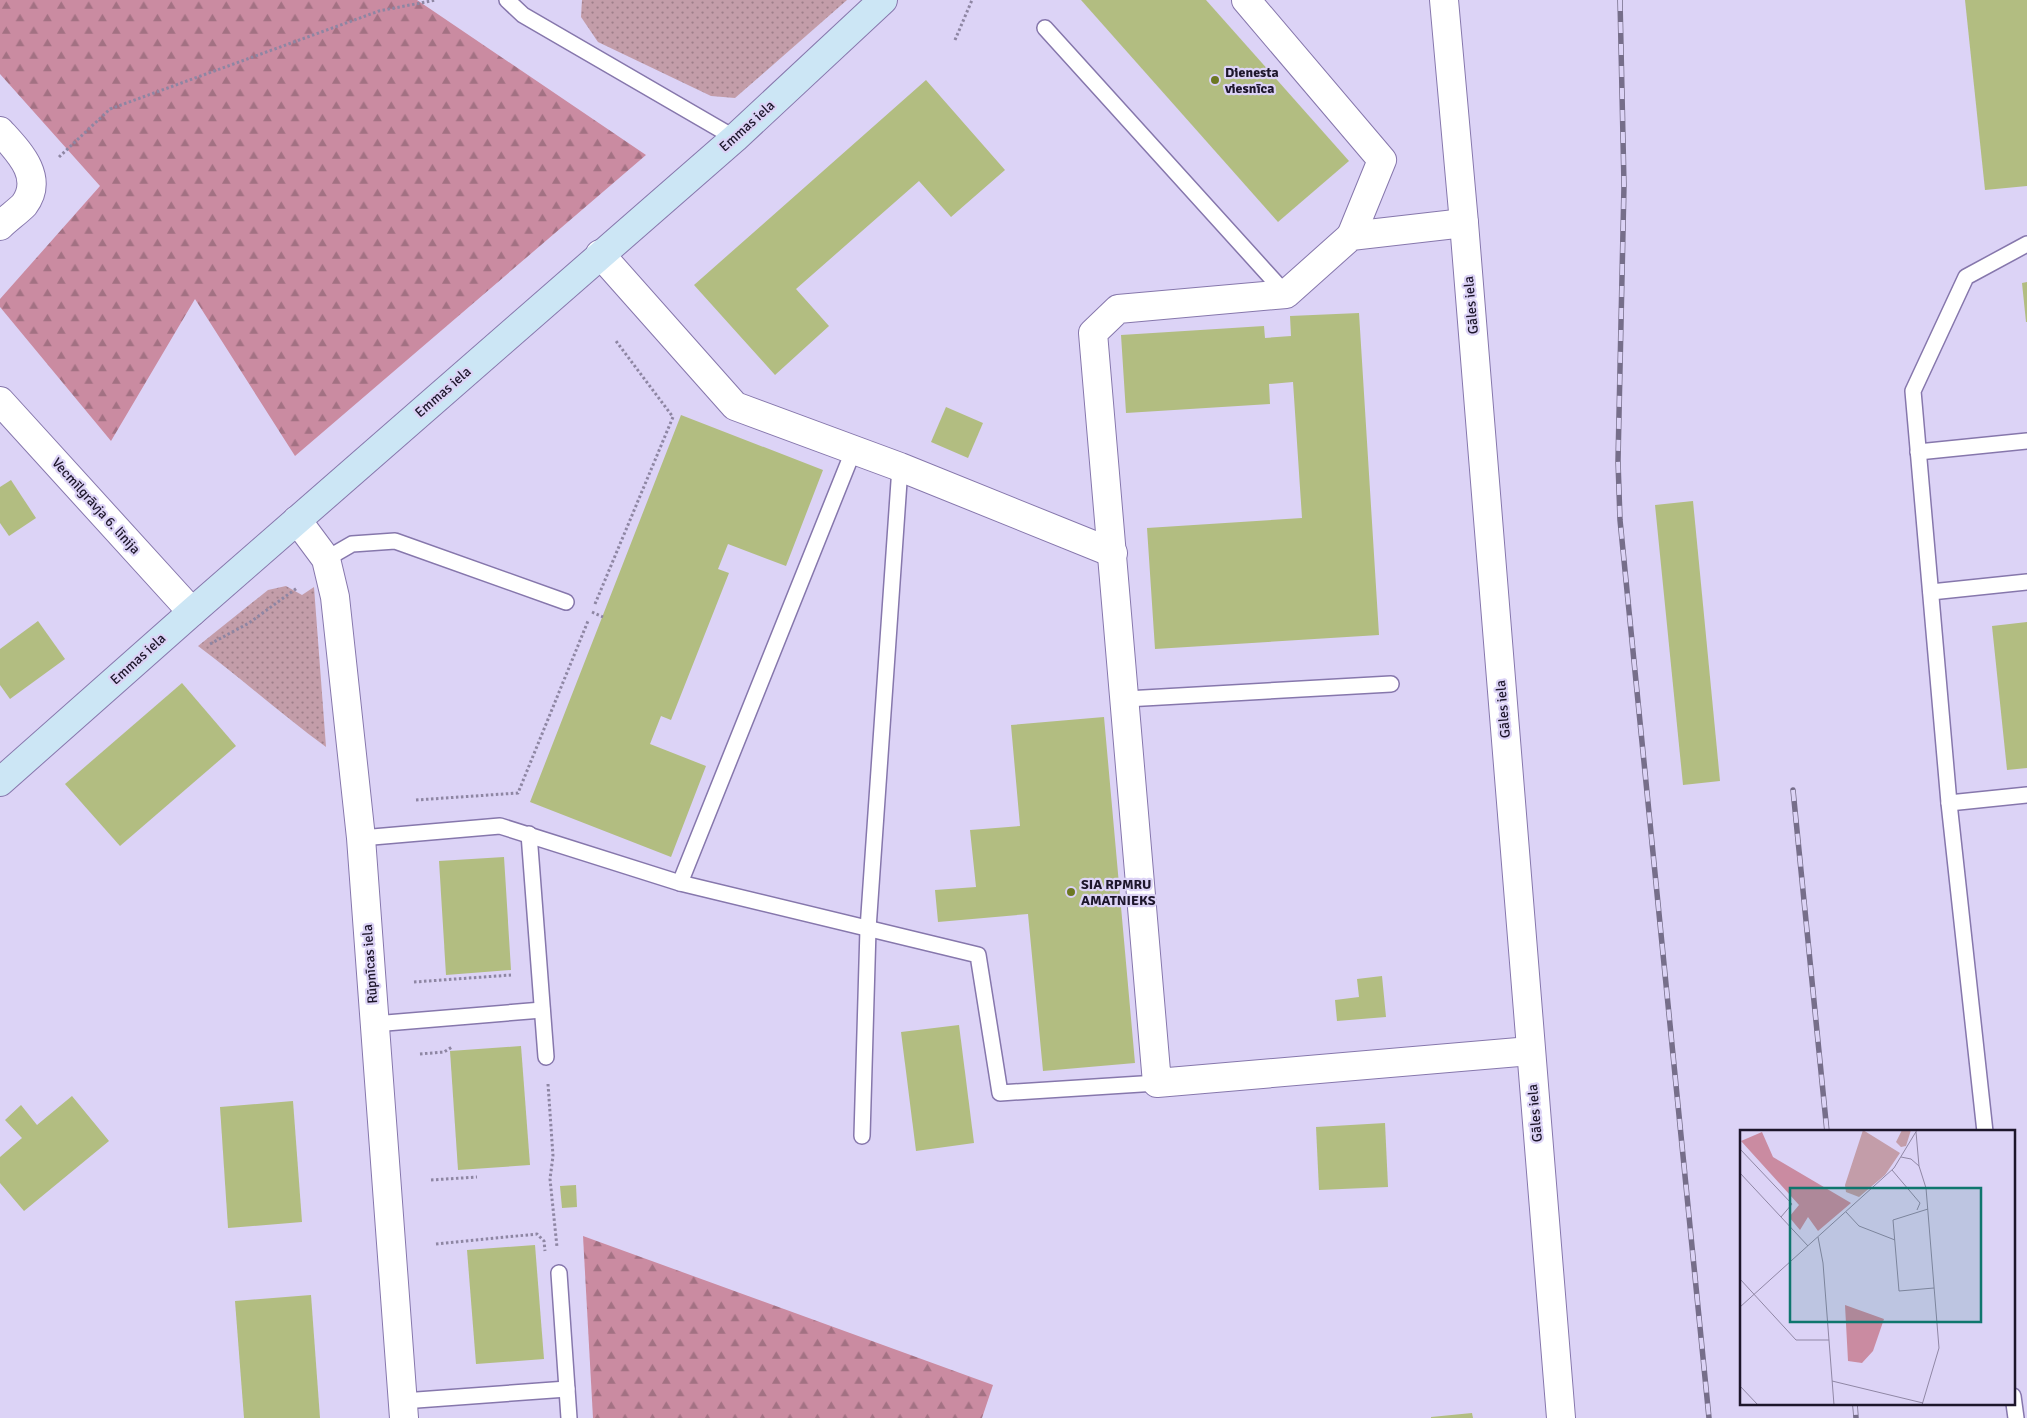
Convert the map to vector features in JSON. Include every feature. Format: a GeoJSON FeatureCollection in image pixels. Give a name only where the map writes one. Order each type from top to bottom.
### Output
{"type":"FeatureCollection","features":[{"type":"Feature","properties":{"kind":"main road","name":"Emmas iela"},"geometry":{"type":"LineString","coordinates":[[0,782],[600,254],[735,138],[883,0]]}},
{"type":"Feature","properties":{"kind":"street"},"geometry":{"type":"LineString","coordinates":[[1246,0],[1382,160],[1351,236],[1286,294],[1118,309],[1093,333],[1126,699],[1157,1083],[1530,1051]]}},
{"type":"Feature","properties":{"kind":"street","name":"Gāles iela"},"geometry":{"type":"LineString","coordinates":[[1444,0],[1464,223],[1561,1418]]}},
{"type":"Feature","properties":{"kind":"street"},"geometry":{"type":"LineString","coordinates":[[0,131],[29,166],[33,182],[24,204],[0,226]]}},
{"type":"Feature","properties":{"kind":"street"},"geometry":{"type":"LineString","coordinates":[[1351,236],[1464,223]]}},
{"type":"Feature","properties":{"kind":"street"},"geometry":{"type":"LineString","coordinates":[[600,254],[735,406],[854,449],[1113,553]]}},
{"type":"Feature","properties":{"kind":"street","name":"Vecmīlgrāvja 6. līnija"},"geometry":{"type":"LineString","coordinates":[[0,401],[192,612]]}},
{"type":"Feature","properties":{"kind":"street","name":"Rūpnīcas iela"},"geometry":{"type":"LineString","coordinates":[[298,520],[326,559],[335,597],[361,838],[403,1410]]}},
{"type":"Feature","properties":{"kind":"lane"},"geometry":{"type":"LineString","coordinates":[[508,0],[523,15],[735,138]]}},
{"type":"Feature","properties":{"kind":"lane"},"geometry":{"type":"LineString","coordinates":[[1046,28],[1286,294]]}},
{"type":"Feature","properties":{"kind":"lane"},"geometry":{"type":"LineString","coordinates":[[1985,1130],[1949,803],[1913,391],[1966,277],[2027,244]]}},
{"type":"Feature","properties":{"kind":"lane"},"geometry":{"type":"LineString","coordinates":[[1918,452],[2027,441]]}},
{"type":"Feature","properties":{"kind":"lane"},"geometry":{"type":"LineString","coordinates":[[680,883],[854,449]]}},
{"type":"Feature","properties":{"kind":"lane"},"geometry":{"type":"LineString","coordinates":[[862,1136],[868,929],[900,467]]}},
{"type":"Feature","properties":{"kind":"lane"},"geometry":{"type":"LineString","coordinates":[[326,559],[352,544],[395,541],[566,602]]}},
{"type":"Feature","properties":{"kind":"lane"},"geometry":{"type":"LineString","coordinates":[[1931,592],[2027,582]]}},
{"type":"Feature","properties":{"kind":"lane"},"geometry":{"type":"LineString","coordinates":[[1126,699],[1391,684]]}},
{"type":"Feature","properties":{"kind":"lane"},"geometry":{"type":"LineString","coordinates":[[1949,803],[2027,795]]}},
{"type":"Feature","properties":{"kind":"lane"},"geometry":{"type":"LineString","coordinates":[[361,838],[500,826],[680,883],[978,955],[1000,1093],[1157,1083]]}},
{"type":"Feature","properties":{"kind":"lane"},"geometry":{"type":"LineString","coordinates":[[529,834],[546,1057]]}},
{"type":"Feature","properties":{"kind":"lane"},"geometry":{"type":"LineString","coordinates":[[374,1024],[542,1010]]}},
{"type":"Feature","properties":{"kind":"lane"},"geometry":{"type":"LineString","coordinates":[[559,1273],[569,1418]]}},
{"type":"Feature","properties":{"kind":"lane"},"geometry":{"type":"LineString","coordinates":[[403,1410],[567,1389]]}},
{"type":"Feature","properties":{"kind":"lane"},"geometry":{"type":"LineString","coordinates":[[2014,1403],[2016,1418]]}},
{"type":"Feature","properties":{"kind":"path"},"geometry":{"type":"LineString","coordinates":[[65,152],[110,109],[379,11],[436,0]]}},
{"type":"Feature","properties":{"kind":"path"},"geometry":{"type":"LineString","coordinates":[[955,40],[972,0]]}},
{"type":"Feature","properties":{"kind":"path"},"geometry":{"type":"LineString","coordinates":[[202,649],[249,623],[299,586]]}},
{"type":"Feature","properties":{"kind":"path"},"geometry":{"type":"LineString","coordinates":[[414,982],[540,973]]}},
{"type":"Feature","properties":{"kind":"path"},"geometry":{"type":"LineString","coordinates":[[420,1054],[444,1052],[450,1047],[460,1046]]}},
{"type":"Feature","properties":{"kind":"path"},"geometry":{"type":"LineString","coordinates":[[546,1057],[553,1156],[550,1179],[559,1273]]}},
{"type":"Feature","properties":{"kind":"path"},"geometry":{"type":"LineString","coordinates":[[430,1180],[477,1177]]}},
{"type":"Feature","properties":{"kind":"path"},"geometry":{"type":"LineString","coordinates":[[436,1244],[537,1234],[544,1240],[546,1260]]}},
{"type":"Feature","properties":{"kind":"shaded area"},"geometry":{"type":"Polygon","coordinates":[[[582,0],[847,0],[735,98],[711,96],[598,42],[581,17],[582,0]]]}},
{"type":"Feature","properties":{"kind":"shaded area"},"geometry":{"type":"Polygon","coordinates":[[[286,586],[302,595],[314,587],[326,747],[198,646],[268,590],[286,586]]]}},
{"type":"Feature","properties":{"kind":"green space"},"geometry":{"type":"Polygon","coordinates":[[[0,0],[417,0],[646,155],[295,456],[195,299],[111,441],[0,307],[0,299],[100,186],[0,74],[0,0]]]}},
{"type":"Feature","properties":{"kind":"green space"},"geometry":{"type":"Polygon","coordinates":[[[583,1236],[993,1385],[982,1418],[593,1418],[583,1236]]]}},
{"type":"Feature","properties":{"kind":"building","name":"Dienesta viesnīca"},"geometry":{"type":"Polygon","coordinates":[[[1081,0],[1206,0],[1349,161],[1278,222],[1081,0]]]}},
{"type":"Feature","properties":{"kind":"building"},"geometry":{"type":"Polygon","coordinates":[[[1965,0],[2027,0],[2027,186],[1985,190],[1965,0]]]}},
{"type":"Feature","properties":{"kind":"building"},"geometry":{"type":"Polygon","coordinates":[[[926,80],[1005,170],[951,217],[919,181],[796,289],[829,326],[775,375],[694,285],[926,80]]]}},
{"type":"Feature","properties":{"kind":"building"},"geometry":{"type":"Polygon","coordinates":[[[2027,282],[2027,322],[2026,322],[2022,283],[2027,282]]]}},
{"type":"Feature","properties":{"kind":"building"},"geometry":{"type":"Polygon","coordinates":[[[1359,313],[1379,635],[1155,649],[1147,528],[1302,518],[1293,382],[1269,384],[1270,404],[1126,413],[1121,335],[1264,326],[1265,338],[1291,336],[1290,316],[1359,313]]]}},
{"type":"Feature","properties":{"kind":"building"},"geometry":{"type":"Polygon","coordinates":[[[946,407],[983,423],[968,458],[931,442],[946,407]]]}},
{"type":"Feature","properties":{"kind":"building"},"geometry":{"type":"Polygon","coordinates":[[[681,415],[823,470],[786,566],[728,544],[718,569],[729,573],[671,720],[661,716],[650,744],[706,766],[671,857],[530,802],[681,415]]]}},
{"type":"Feature","properties":{"kind":"building"},"geometry":{"type":"Polygon","coordinates":[[[11,480],[36,518],[9,536],[0,523],[0,487],[11,480]]]}},
{"type":"Feature","properties":{"kind":"building"},"geometry":{"type":"Polygon","coordinates":[[[1693,501],[1720,781],[1683,785],[1655,505],[1693,501]]]}},
{"type":"Feature","properties":{"kind":"building"},"geometry":{"type":"Polygon","coordinates":[[[38,621],[65,659],[10,699],[0,685],[0,649],[38,621]]]}},
{"type":"Feature","properties":{"kind":"building"},"geometry":{"type":"Polygon","coordinates":[[[2027,622],[2027,768],[2007,770],[1992,626],[2027,622]]]}},
{"type":"Feature","properties":{"kind":"building"},"geometry":{"type":"Polygon","coordinates":[[[182,683],[236,746],[120,846],[65,784],[182,683]]]}},
{"type":"Feature","properties":{"kind":"building"},"geometry":{"type":"Polygon","coordinates":[[[1104,717],[1135,1063],[1043,1071],[1028,914],[938,922],[935,890],[976,887],[970,830],[1020,826],[1011,725],[1104,717]]]}},
{"type":"Feature","properties":{"kind":"building"},"geometry":{"type":"Polygon","coordinates":[[[504,857],[511,970],[446,975],[439,861],[504,857]]]}},
{"type":"Feature","properties":{"kind":"building"},"geometry":{"type":"Polygon","coordinates":[[[1382,976],[1386,1017],[1337,1021],[1335,1000],[1359,997],[1357,979],[1382,976]]]}},
{"type":"Feature","properties":{"kind":"building"},"geometry":{"type":"Polygon","coordinates":[[[959,1025],[974,1143],[916,1151],[901,1032],[959,1025]]]}},
{"type":"Feature","properties":{"kind":"building"},"geometry":{"type":"Polygon","coordinates":[[[521,1046],[530,1165],[458,1170],[450,1051],[521,1046]]]}},
{"type":"Feature","properties":{"kind":"building"},"geometry":{"type":"Polygon","coordinates":[[[72,1096],[109,1141],[24,1211],[0,1183],[0,1157],[22,1138],[5,1120],[21,1105],[37,1125],[72,1096]]]}},
{"type":"Feature","properties":{"kind":"building"},"geometry":{"type":"Polygon","coordinates":[[[293,1101],[302,1222],[228,1228],[220,1107],[293,1101]]]}},
{"type":"Feature","properties":{"kind":"building"},"geometry":{"type":"Polygon","coordinates":[[[1385,1123],[1388,1187],[1319,1190],[1316,1127],[1385,1123]]]}},
{"type":"Feature","properties":{"kind":"building"},"geometry":{"type":"Polygon","coordinates":[[[576,1185],[577,1207],[562,1208],[560,1186],[576,1185]]]}},
{"type":"Feature","properties":{"kind":"building"},"geometry":{"type":"Polygon","coordinates":[[[535,1245],[544,1359],[476,1364],[467,1250],[535,1245]]]}},
{"type":"Feature","properties":{"kind":"building"},"geometry":{"type":"Polygon","coordinates":[[[311,1295],[320,1418],[244,1418],[235,1301],[311,1295]]]}},
{"type":"Feature","properties":{"kind":"building"},"geometry":{"type":"Polygon","coordinates":[[[1472,1413],[1473,1418],[1431,1418],[1431,1417],[1472,1413]]]}},
{"type":"Feature","properties":{"kind":"railway"},"geometry":{"type":"LineString","coordinates":[[1620,0],[1624,185],[1618,461],[1620,520],[1709,1418]]}},
{"type":"Feature","properties":{"kind":"railway"},"geometry":{"type":"LineString","coordinates":[[1793,790],[1827,1130]]}},
{"type":"Feature","properties":{"kind":"railway"},"geometry":{"type":"LineString","coordinates":[[1855,1406],[1856,1418]]}},
{"type":"Feature","properties":{"kind":"place","name":"Dienesta viesnīca"},"geometry":{"type":"Point","coordinates":[1215,80]}},
{"type":"Feature","properties":{"kind":"place","name":"SIA RPMRU AMATNIEKS"},"geometry":{"type":"Point","coordinates":[1071,892]}}]}
